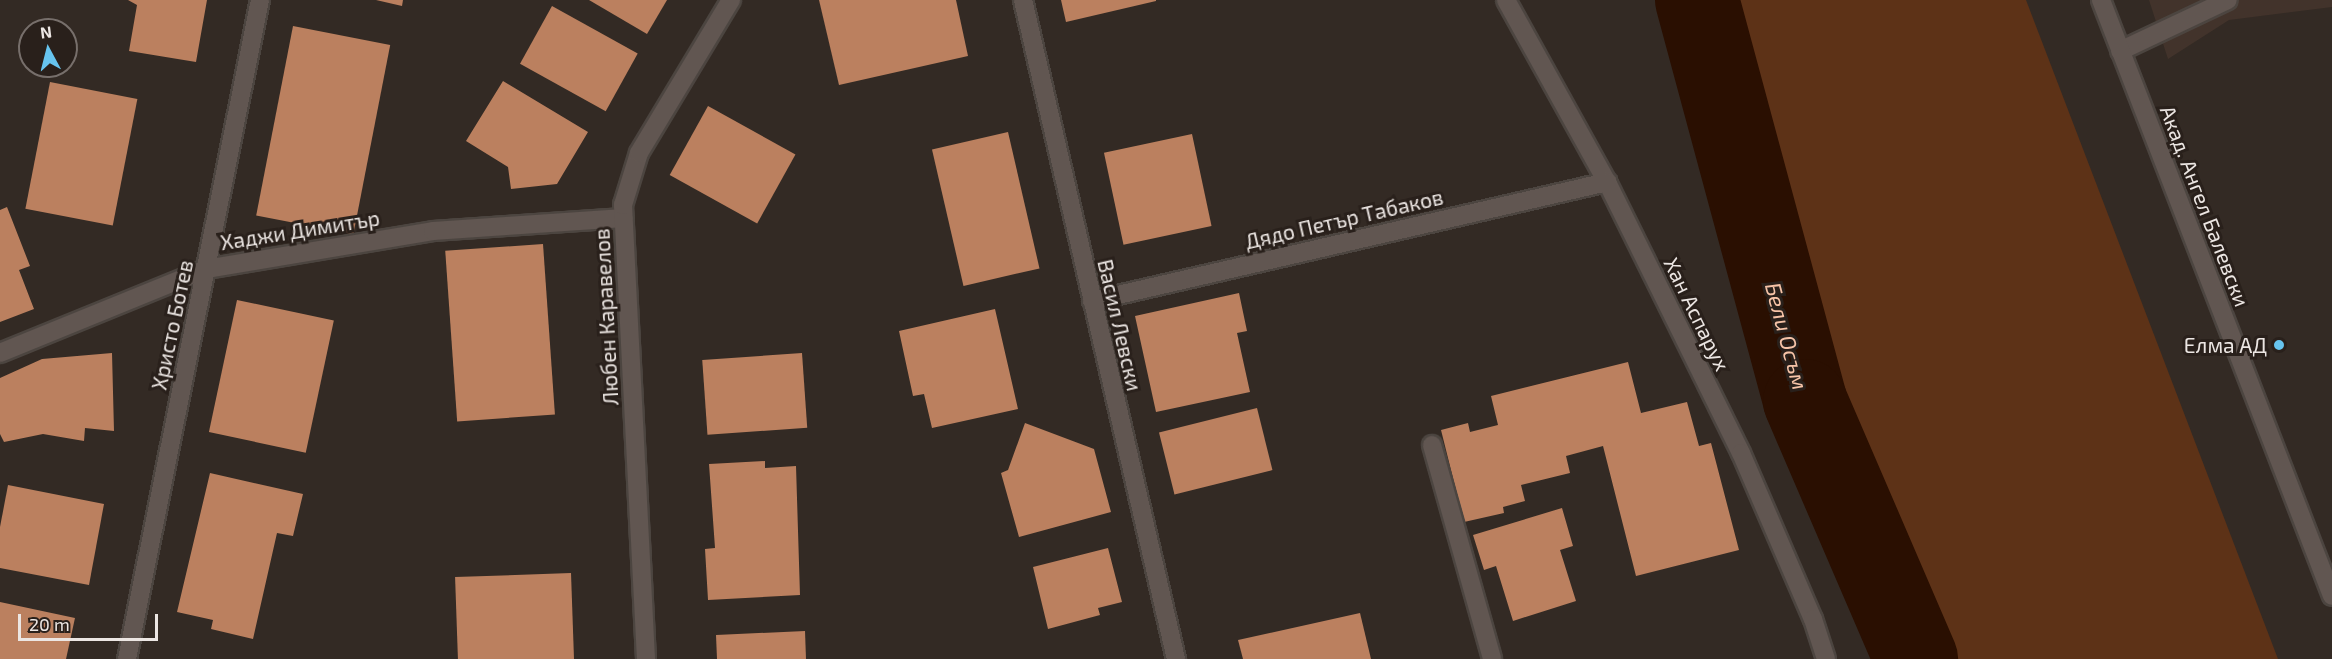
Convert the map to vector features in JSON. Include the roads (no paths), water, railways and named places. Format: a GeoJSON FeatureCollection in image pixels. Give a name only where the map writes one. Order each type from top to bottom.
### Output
{"type":"FeatureCollection","features":[{"type":"Feature","properties":{"kind":"street","name":"Христо Ботев"},"geometry":{"type":"LineString","coordinates":[[127,659],[260,0]]}},
{"type":"Feature","properties":{"kind":"street","name":"Любен Каравелов"},"geometry":{"type":"LineString","coordinates":[[646,659],[623,205],[639,153],[731,0]]}},
{"type":"Feature","properties":{"kind":"street","name":"Васил Левски"},"geometry":{"type":"LineString","coordinates":[[1023,0],[1176,659]]}},
{"type":"Feature","properties":{"kind":"street","name":"Хан Аспарух"},"geometry":{"type":"LineString","coordinates":[[1506,0],[1607,182],[1741,453],[1813,619],[1826,659]]}},
{"type":"Feature","properties":{"kind":"street","name":"Акад. Ангел Балевски"},"geometry":{"type":"LineString","coordinates":[[2101,0],[2332,596]]}},
{"type":"Feature","properties":{"kind":"street"},"geometry":{"type":"LineString","coordinates":[[2120,51],[2228,0]]}},
{"type":"Feature","properties":{"kind":"street","name":"Дядо Петър Табаков"},"geometry":{"type":"LineString","coordinates":[[1092,301],[1607,182]]}},
{"type":"Feature","properties":{"kind":"street","name":"Хаджи Димитър"},"geometry":{"type":"LineString","coordinates":[[0,353],[206,269],[433,231],[624,218]]}},
{"type":"Feature","properties":{"kind":"street"},"geometry":{"type":"LineString","coordinates":[[1432,445],[1492,659]]}},
{"type":"Feature","properties":{"kind":"waterway","name":"Бели Осъм"},"geometry":{"type":"LineString","coordinates":[[1697,0],[1805,401],[1916,659]]}},
{"type":"Feature","properties":{"kind":"place","name":"Елма АД"},"geometry":{"type":"Point","coordinates":[2279,345]}}]}
